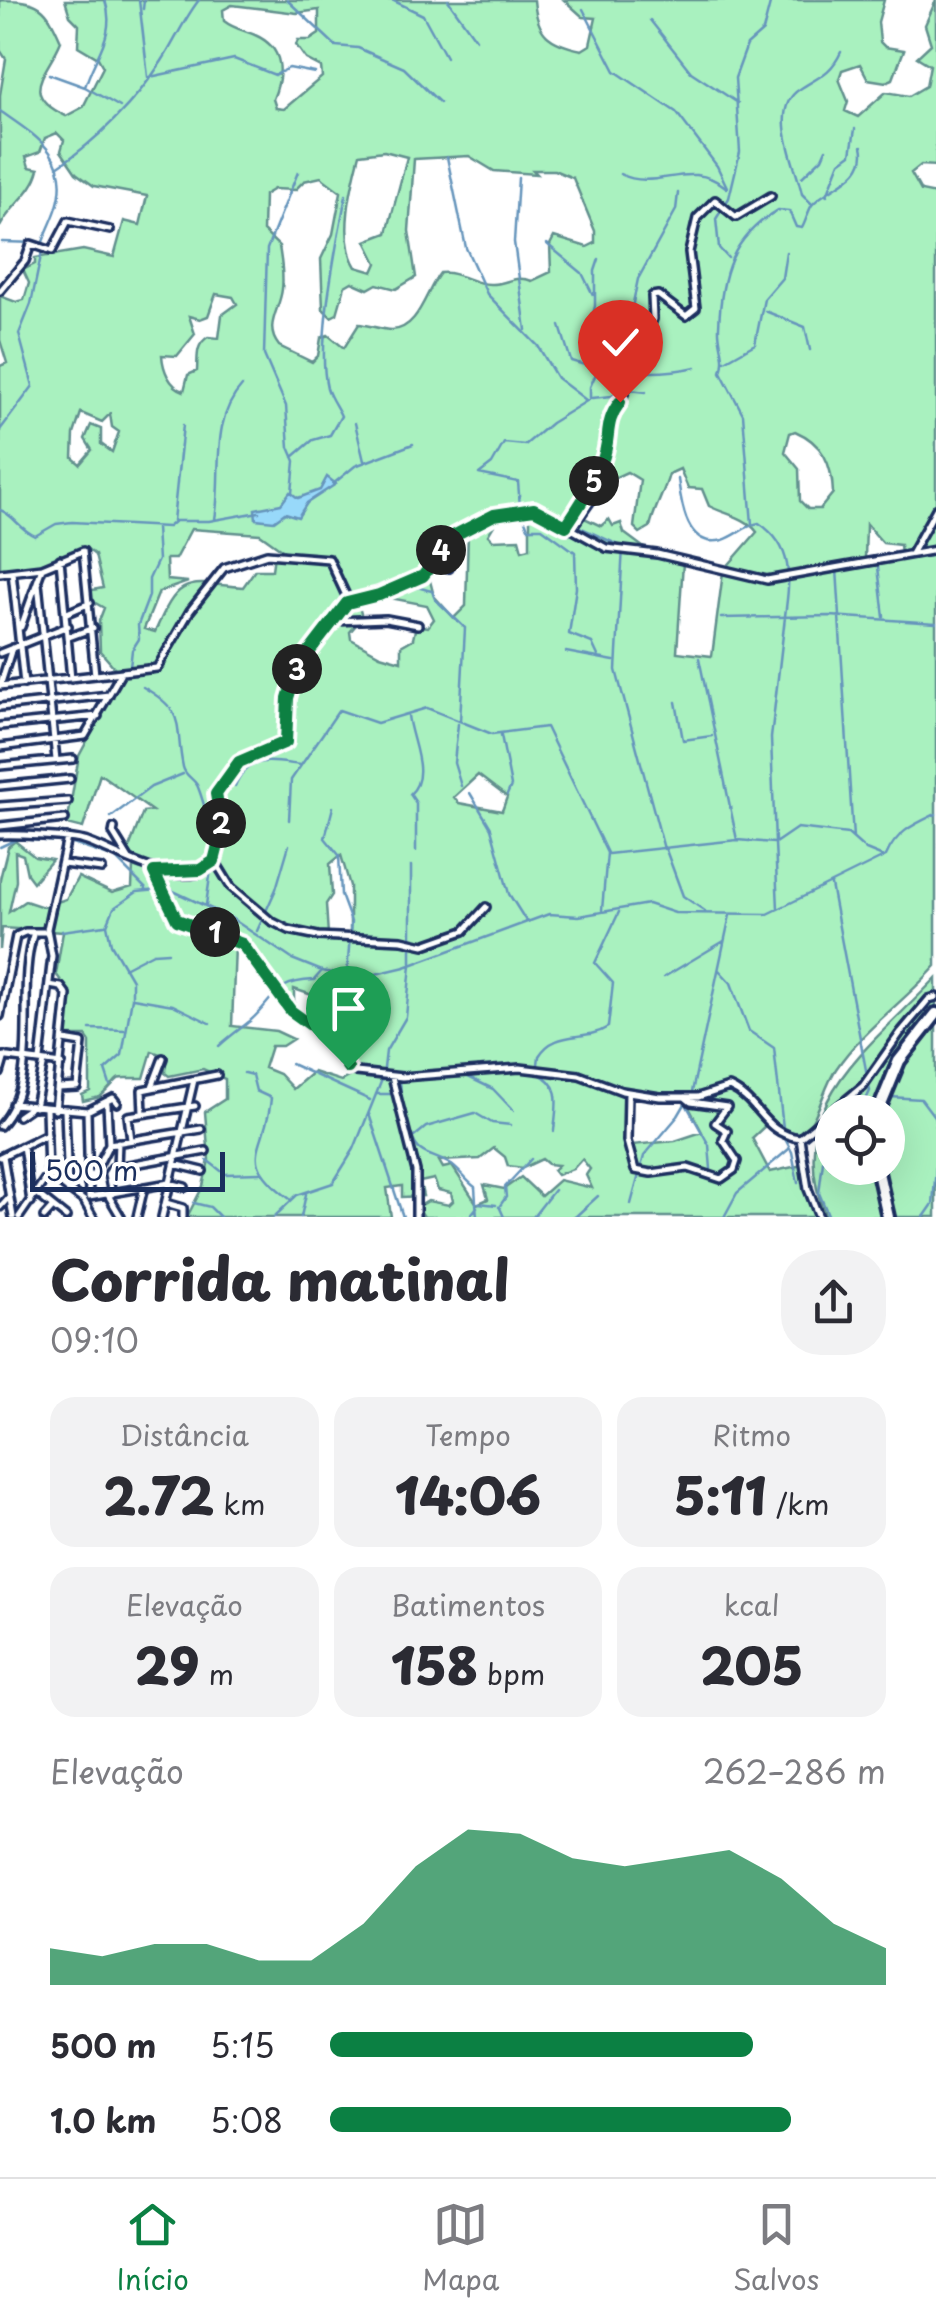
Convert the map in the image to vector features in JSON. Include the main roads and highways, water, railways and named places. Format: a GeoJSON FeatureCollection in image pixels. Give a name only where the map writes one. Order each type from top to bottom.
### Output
{"type":"FeatureCollection","features":[{"type":"Feature","properties":{"kind":"highway"},"geometry":{"type":"LineString","coordinates":[[887,1095],[899,1062],[936,1014]]}},
{"type":"Feature","properties":{"kind":"highway"},"geometry":{"type":"LineString","coordinates":[[889,1095],[904,1064],[936,1022]]}},
{"type":"Feature","properties":{"kind":"highway"},"geometry":{"type":"LineString","coordinates":[[878,1185],[885,1217]]}},
{"type":"Feature","properties":{"kind":"water"},"geometry":{"type":"Polygon","coordinates":[[[327,477],[336,484],[307,503],[298,517],[285,513],[274,521],[256,519],[255,509],[281,504],[290,492],[298,498],[320,490],[327,477]]]}},
{"type":"Feature","properties":{"kind":"waterway"},"geometry":{"type":"LineString","coordinates":[[85,87],[106,35],[105,0]]}},
{"type":"Feature","properties":{"kind":"waterway"},"geometry":{"type":"LineString","coordinates":[[139,0],[148,77]]}},
{"type":"Feature","properties":{"kind":"waterway"},"geometry":{"type":"LineString","coordinates":[[143,9],[144,0]]}},
{"type":"Feature","properties":{"kind":"waterway"},"geometry":{"type":"LineString","coordinates":[[57,167],[101,133],[140,91],[199,0]]}},
{"type":"Feature","properties":{"kind":"waterway"},"geometry":{"type":"LineString","coordinates":[[287,0],[336,46],[358,48],[404,68],[440,103]]}},
{"type":"Feature","properties":{"kind":"waterway"},"geometry":{"type":"LineString","coordinates":[[392,0],[423,15],[446,57]]}},
{"type":"Feature","properties":{"kind":"waterway"},"geometry":{"type":"LineString","coordinates":[[448,0],[476,39]]}},
{"type":"Feature","properties":{"kind":"waterway"},"geometry":{"type":"LineString","coordinates":[[728,258],[719,248],[716,219],[729,198],[740,152],[735,78],[747,45],[763,31],[771,0]]}},
{"type":"Feature","properties":{"kind":"waterway"},"geometry":{"type":"LineString","coordinates":[[583,9],[615,71],[676,112],[717,166],[727,187]]}},
{"type":"Feature","properties":{"kind":"waterway"},"geometry":{"type":"LineString","coordinates":[[650,20],[691,72],[738,103]]}},
{"type":"Feature","properties":{"kind":"waterway"},"geometry":{"type":"LineString","coordinates":[[811,203],[802,194],[790,154],[786,110],[790,98],[828,70],[841,52]]}},
{"type":"Feature","properties":{"kind":"waterway"},"geometry":{"type":"LineString","coordinates":[[150,77],[234,59],[275,75],[289,68],[315,73]]}},
{"type":"Feature","properties":{"kind":"waterway"},"geometry":{"type":"LineString","coordinates":[[49,74],[85,87],[120,107]]}},
{"type":"Feature","properties":{"kind":"waterway"},"geometry":{"type":"LineString","coordinates":[[0,111],[37,138],[60,174],[57,207],[42,245]]}},
{"type":"Feature","properties":{"kind":"waterway"},"geometry":{"type":"LineString","coordinates":[[827,195],[840,162],[851,154],[855,129]]}},
{"type":"Feature","properties":{"kind":"waterway"},"geometry":{"type":"LineString","coordinates":[[752,524],[743,414],[721,372],[719,327],[726,274],[739,245],[778,210],[789,211],[796,227],[802,228],[812,205],[860,166],[862,146]]}},
{"type":"Feature","properties":{"kind":"waterway"},"geometry":{"type":"LineString","coordinates":[[802,177],[826,149]]}},
{"type":"Feature","properties":{"kind":"waterway"},"geometry":{"type":"LineString","coordinates":[[447,157],[466,248],[487,294],[538,346],[557,378],[586,400]]}},
{"type":"Feature","properties":{"kind":"waterway"},"geometry":{"type":"LineString","coordinates":[[292,493],[295,461],[289,447],[286,406],[264,355],[267,249],[298,172]]}},
{"type":"Feature","properties":{"kind":"waterway"},"geometry":{"type":"LineString","coordinates":[[620,174],[648,180],[699,175],[727,188]]}},
{"type":"Feature","properties":{"kind":"waterway"},"geometry":{"type":"LineString","coordinates":[[518,178],[514,242],[526,330]]}},
{"type":"Feature","properties":{"kind":"waterway"},"geometry":{"type":"LineString","coordinates":[[620,365],[638,279],[676,210],[678,193]]}},
{"type":"Feature","properties":{"kind":"waterway"},"geometry":{"type":"LineString","coordinates":[[293,457],[313,440],[330,435],[341,416],[327,388],[324,345],[346,195]]}},
{"type":"Feature","properties":{"kind":"waterway"},"geometry":{"type":"LineString","coordinates":[[2,242],[40,243]]}},
{"type":"Feature","properties":{"kind":"waterway"},"geometry":{"type":"LineString","coordinates":[[547,244],[582,273],[593,295]]}},
{"type":"Feature","properties":{"kind":"waterway"},"geometry":{"type":"LineString","coordinates":[[0,430],[33,386],[19,334],[31,304],[42,251]]}},
{"type":"Feature","properties":{"kind":"waterway"},"geometry":{"type":"LineString","coordinates":[[725,361],[755,344],[764,299],[782,278],[786,252]]}},
{"type":"Feature","properties":{"kind":"waterway"},"geometry":{"type":"LineString","coordinates":[[594,372],[583,356],[595,306],[599,259]]}},
{"type":"Feature","properties":{"kind":"waterway"},"geometry":{"type":"LineString","coordinates":[[765,311],[805,327],[810,350]]}},
{"type":"Feature","properties":{"kind":"waterway"},"geometry":{"type":"LineString","coordinates":[[560,326],[571,361],[585,365]]}},
{"type":"Feature","properties":{"kind":"waterway"},"geometry":{"type":"LineString","coordinates":[[599,658],[592,643],[569,634],[576,588],[575,552],[542,528],[528,528],[520,507],[518,482],[479,474],[492,464],[504,443],[525,445],[590,399],[590,387],[598,369],[654,372],[696,367]]}},
{"type":"Feature","properties":{"kind":"waterway"},"geometry":{"type":"LineString","coordinates":[[215,519],[221,432],[232,400],[242,386]]}},
{"type":"Feature","properties":{"kind":"waterway"},"geometry":{"type":"LineString","coordinates":[[592,398],[612,396],[622,389],[646,392]]}},
{"type":"Feature","properties":{"kind":"waterway"},"geometry":{"type":"LineString","coordinates":[[355,423],[364,461]]}},
{"type":"Feature","properties":{"kind":"waterway"},"geometry":{"type":"LineString","coordinates":[[173,521],[183,425]]}},
{"type":"Feature","properties":{"kind":"waterway"},"geometry":{"type":"LineString","coordinates":[[333,484],[355,466],[413,444]]}},
{"type":"Feature","properties":{"kind":"waterway"},"geometry":{"type":"LineString","coordinates":[[678,479],[688,522],[701,538],[723,540],[759,523],[779,542],[788,576],[785,616]]}},
{"type":"Feature","properties":{"kind":"waterway"},"geometry":{"type":"LineString","coordinates":[[0,510],[35,536],[56,524],[72,522],[168,527],[175,521],[209,521],[259,512]]}},
{"type":"Feature","properties":{"kind":"waterway"},"geometry":{"type":"LineString","coordinates":[[577,526],[623,547],[616,670],[664,849]]}},
{"type":"Feature","properties":{"kind":"waterway"},"geometry":{"type":"LineString","coordinates":[[130,667],[132,650],[139,639],[138,625],[149,596],[149,579],[158,560],[156,528]]}},
{"type":"Feature","properties":{"kind":"waterway"},"geometry":{"type":"LineString","coordinates":[[878,563],[936,555]]}},
{"type":"Feature","properties":{"kind":"waterway"},"geometry":{"type":"LineString","coordinates":[[878,567],[884,617]]}},
{"type":"Feature","properties":{"kind":"waterway"},"geometry":{"type":"LineString","coordinates":[[837,569],[840,616]]}},
{"type":"Feature","properties":{"kind":"waterway"},"geometry":{"type":"LineString","coordinates":[[397,594],[415,587],[432,591],[435,599],[465,628],[460,721]]}},
{"type":"Feature","properties":{"kind":"waterway"},"geometry":{"type":"LineString","coordinates":[[721,618],[830,616],[936,623]]}},
{"type":"Feature","properties":{"kind":"waterway"},"geometry":{"type":"LineString","coordinates":[[839,616],[853,838]]}},
{"type":"Feature","properties":{"kind":"waterway"},"geometry":{"type":"LineString","coordinates":[[775,843],[771,738],[785,617]]}},
{"type":"Feature","properties":{"kind":"waterway"},"geometry":{"type":"LineString","coordinates":[[566,652],[614,661]]}},
{"type":"Feature","properties":{"kind":"waterway"},"geometry":{"type":"LineString","coordinates":[[699,658],[737,840]]}},
{"type":"Feature","properties":{"kind":"waterway"},"geometry":{"type":"LineString","coordinates":[[143,687],[167,704],[177,721],[184,770],[197,785],[216,827],[210,861]]}},
{"type":"Feature","properties":{"kind":"waterway"},"geometry":{"type":"LineString","coordinates":[[676,702],[683,740],[712,736]]}},
{"type":"Feature","properties":{"kind":"waterway"},"geometry":{"type":"LineString","coordinates":[[289,820],[291,780],[339,710],[377,723],[427,708],[492,734],[546,727],[607,853],[602,910]]}},
{"type":"Feature","properties":{"kind":"waterway"},"geometry":{"type":"LineString","coordinates":[[408,715],[419,767],[419,777],[410,794],[416,803],[416,851]]}},
{"type":"Feature","properties":{"kind":"waterway"},"geometry":{"type":"LineString","coordinates":[[458,724],[454,763],[461,786]]}},
{"type":"Feature","properties":{"kind":"waterway"},"geometry":{"type":"LineString","coordinates":[[501,735],[511,786],[507,795]]}},
{"type":"Feature","properties":{"kind":"waterway"},"geometry":{"type":"LineString","coordinates":[[235,786],[254,764],[300,765]]}},
{"type":"Feature","properties":{"kind":"waterway"},"geometry":{"type":"LineString","coordinates":[[111,817],[151,787],[183,774]]}},
{"type":"Feature","properties":{"kind":"waterway"},"geometry":{"type":"LineString","coordinates":[[470,793],[491,828],[509,894],[526,921]]}},
{"type":"Feature","properties":{"kind":"waterway"},"geometry":{"type":"LineString","coordinates":[[333,807],[325,838],[339,855],[341,895],[351,922],[347,974]]}},
{"type":"Feature","properties":{"kind":"waterway"},"geometry":{"type":"LineString","coordinates":[[110,1085],[105,1070],[122,1055],[132,980],[111,944],[107,925],[114,908],[137,892],[169,889],[231,918],[292,959],[322,971],[359,978],[405,967],[549,914],[579,916],[648,904],[675,913],[768,914],[886,856],[900,835],[936,814]]}},
{"type":"Feature","properties":{"kind":"waterway"},"geometry":{"type":"LineString","coordinates":[[775,843],[797,828],[848,834],[866,850],[883,857]]}},
{"type":"Feature","properties":{"kind":"waterway"},"geometry":{"type":"LineString","coordinates":[[0,847],[17,839],[62,842]]}},
{"type":"Feature","properties":{"kind":"waterway"},"geometry":{"type":"LineString","coordinates":[[608,854],[737,840],[774,843]]}},
{"type":"Feature","properties":{"kind":"waterway"},"geometry":{"type":"LineString","coordinates":[[70,843],[115,858],[146,889]]}},
{"type":"Feature","properties":{"kind":"waterway"},"geometry":{"type":"LineString","coordinates":[[775,843],[778,909]]}},
{"type":"Feature","properties":{"kind":"waterway"},"geometry":{"type":"LineString","coordinates":[[257,931],[276,889],[289,845]]}},
{"type":"Feature","properties":{"kind":"waterway"},"geometry":{"type":"LineString","coordinates":[[666,850],[683,896],[705,911]]}},
{"type":"Feature","properties":{"kind":"waterway"},"geometry":{"type":"LineString","coordinates":[[411,866],[411,963]]}},
{"type":"Feature","properties":{"kind":"waterway"},"geometry":{"type":"LineString","coordinates":[[206,905],[211,869]]}},
{"type":"Feature","properties":{"kind":"waterway"},"geometry":{"type":"LineString","coordinates":[[831,885],[868,1095]]}},
{"type":"Feature","properties":{"kind":"waterway"},"geometry":{"type":"LineString","coordinates":[[554,1131],[555,1090],[537,1073],[539,1056],[553,1042],[608,1027],[613,983],[595,963],[619,912]]}},
{"type":"Feature","properties":{"kind":"waterway"},"geometry":{"type":"LineString","coordinates":[[631,1204],[644,1156],[678,1116],[692,1092],[730,915]]}},
{"type":"Feature","properties":{"kind":"waterway"},"geometry":{"type":"LineString","coordinates":[[62,931],[105,925]]}},
{"type":"Feature","properties":{"kind":"waterway"},"geometry":{"type":"LineString","coordinates":[[664,977],[724,941]]}},
{"type":"Feature","properties":{"kind":"waterway"},"geometry":{"type":"LineString","coordinates":[[124,968],[153,953],[168,952]]}},
{"type":"Feature","properties":{"kind":"waterway"},"geometry":{"type":"LineString","coordinates":[[274,1217],[297,1195],[333,1183],[354,1149],[383,1077],[386,1051],[406,1017],[411,965]]}},
{"type":"Feature","properties":{"kind":"waterway"},"geometry":{"type":"LineString","coordinates":[[719,970],[731,983],[749,1031],[774,1048],[784,1137],[792,1152],[798,1183]]}},
{"type":"Feature","properties":{"kind":"waterway"},"geometry":{"type":"LineString","coordinates":[[219,1046],[250,1021],[276,992],[290,984],[314,980],[321,972]]}},
{"type":"Feature","properties":{"kind":"waterway"},"geometry":{"type":"LineString","coordinates":[[133,998],[173,1005],[210,1023]]}},
{"type":"Feature","properties":{"kind":"waterway"},"geometry":{"type":"LineString","coordinates":[[90,1029],[126,1030]]}},
{"type":"Feature","properties":{"kind":"waterway"},"geometry":{"type":"LineString","coordinates":[[291,1064],[370,1100]]}},
{"type":"Feature","properties":{"kind":"waterway"},"geometry":{"type":"LineString","coordinates":[[244,1073],[252,1075],[256,1091],[271,1098],[258,1163],[273,1185],[290,1199]]}},
{"type":"Feature","properties":{"kind":"waterway"},"geometry":{"type":"LineString","coordinates":[[462,1074],[493,1089],[513,1110]]}},
{"type":"Feature","properties":{"kind":"waterway"},"geometry":{"type":"LineString","coordinates":[[402,1107],[400,1081],[435,1077]]}},
{"type":"Feature","properties":{"kind":"waterway"},"geometry":{"type":"LineString","coordinates":[[376,1094],[393,1094]]}},
{"type":"Feature","properties":{"kind":"waterway"},"geometry":{"type":"LineString","coordinates":[[905,1098],[921,1099],[936,1119]]}},
{"type":"Feature","properties":{"kind":"waterway"},"geometry":{"type":"LineString","coordinates":[[687,1106],[709,1145],[711,1169]]}},
{"type":"Feature","properties":{"kind":"waterway"},"geometry":{"type":"LineString","coordinates":[[414,1137],[426,1127],[475,1113],[492,1123],[511,1125]]}},
{"type":"Feature","properties":{"kind":"waterway"},"geometry":{"type":"LineString","coordinates":[[369,1114],[403,1217]]}},
{"type":"Feature","properties":{"kind":"waterway"},"geometry":{"type":"LineString","coordinates":[[407,1124],[423,1152],[453,1166],[475,1187],[477,1217]]}},
{"type":"Feature","properties":{"kind":"waterway"},"geometry":{"type":"LineString","coordinates":[[724,1217],[737,1193],[789,1149]]}},
{"type":"Feature","properties":{"kind":"waterway"},"geometry":{"type":"LineString","coordinates":[[499,1207],[506,1197],[505,1187],[531,1159]]}},
{"type":"Feature","properties":{"kind":"waterway"},"geometry":{"type":"LineString","coordinates":[[207,1160],[225,1174],[260,1173]]}},
{"type":"Feature","properties":{"kind":"waterway"},"geometry":{"type":"LineString","coordinates":[[924,1217],[933,1204],[936,1166]]}},
{"type":"Feature","properties":{"kind":"waterway"},"geometry":{"type":"LineString","coordinates":[[820,1185],[819,1193],[829,1217]]}},
{"type":"Feature","properties":{"kind":"waterway"},"geometry":{"type":"LineString","coordinates":[[533,1217],[554,1190]]}},
{"type":"Feature","properties":{"kind":"waterway"},"geometry":{"type":"LineString","coordinates":[[301,1217],[306,1194]]}},
{"type":"Feature","properties":{"kind":"waterway"},"geometry":{"type":"LineString","coordinates":[[575,1217],[598,1196]]}},
{"type":"Feature","properties":{"kind":"waterway"},"geometry":{"type":"LineString","coordinates":[[194,1203],[210,1207],[220,1217]]}},
{"type":"Feature","properties":{"kind":"waterway"},"geometry":{"type":"LineString","coordinates":[[479,1203],[496,1205]]}},
{"type":"Feature","properties":{"kind":"waterway"},"geometry":{"type":"LineString","coordinates":[[469,1217],[477,1207]]}},
{"type":"Feature","properties":{"kind":"waterway"},"geometry":{"type":"LineString","coordinates":[[500,1208],[504,1217]]}}]}
